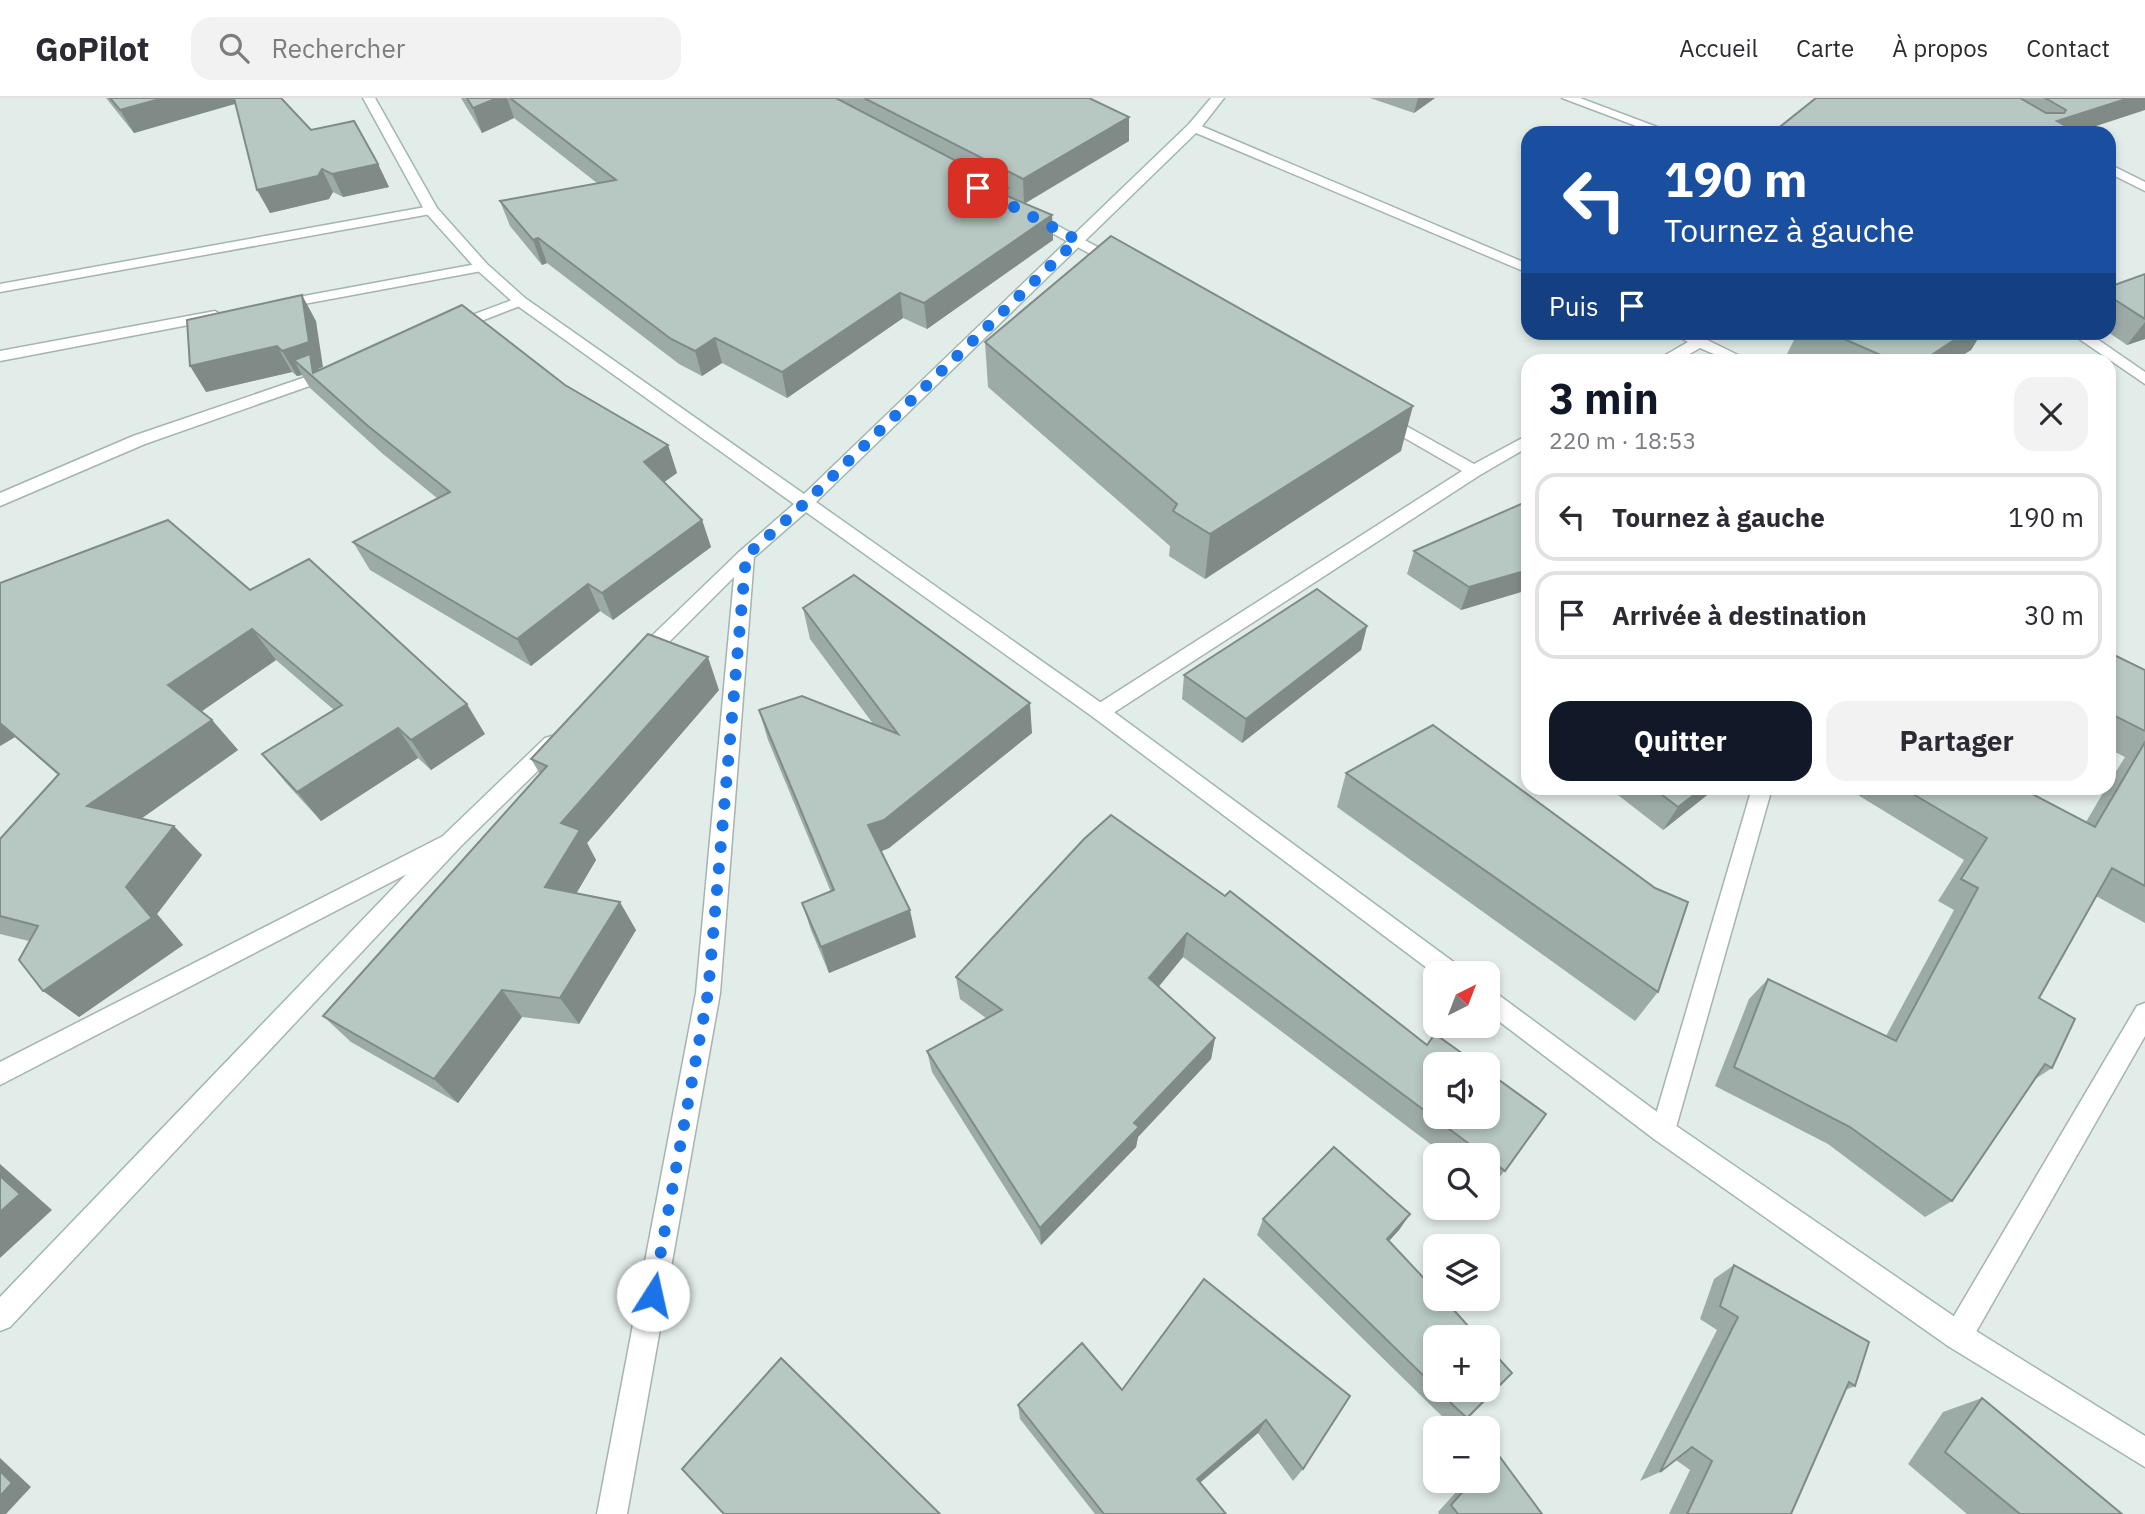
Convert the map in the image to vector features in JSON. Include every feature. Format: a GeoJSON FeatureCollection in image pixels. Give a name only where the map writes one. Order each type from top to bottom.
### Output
{"type":"FeatureCollection","features":[{"type":"Feature","properties":{"kind":"street"},"geometry":{"type":"LineString","coordinates":[[369,98],[431,210],[482,267],[520,301],[1100,712],[1435,961]]}},
{"type":"Feature","properties":{"kind":"street"},"geometry":{"type":"LineString","coordinates":[[629,670],[1194,127],[1218,98]]}},
{"type":"Feature","properties":{"kind":"street"},"geometry":{"type":"LineString","coordinates":[[1568,98],[1647,126]]}},
{"type":"Feature","properties":{"kind":"street"},"geometry":{"type":"LineString","coordinates":[[1194,127],[1521,266]]}},
{"type":"Feature","properties":{"kind":"street"},"geometry":{"type":"LineString","coordinates":[[2116,171],[2145,187]]}},
{"type":"Feature","properties":{"kind":"street"},"geometry":{"type":"LineString","coordinates":[[1015,208],[1137,275]]}},
{"type":"Feature","properties":{"kind":"street"},"geometry":{"type":"LineString","coordinates":[[0,288],[431,210]]}},
{"type":"Feature","properties":{"kind":"street"},"geometry":{"type":"LineString","coordinates":[[262,308],[482,267]]}},
{"type":"Feature","properties":{"kind":"street"},"geometry":{"type":"LineString","coordinates":[[432,335],[520,301]]}},
{"type":"Feature","properties":{"kind":"street"},"geometry":{"type":"LineString","coordinates":[[0,356],[234,313]]}},
{"type":"Feature","properties":{"kind":"street"},"geometry":{"type":"LineString","coordinates":[[1695,340],[1727,354]]}},
{"type":"Feature","properties":{"kind":"street"},"geometry":{"type":"LineString","coordinates":[[2086,340],[2104,354]]}},
{"type":"Feature","properties":{"kind":"street"},"geometry":{"type":"LineString","coordinates":[[1679,354],[1700,342]]}},
{"type":"Feature","properties":{"kind":"street"},"geometry":{"type":"LineString","coordinates":[[2116,362],[2145,379]]}},
{"type":"Feature","properties":{"kind":"street"},"geometry":{"type":"LineString","coordinates":[[0,499],[139,440],[344,368]]}},
{"type":"Feature","properties":{"kind":"street"},"geometry":{"type":"LineString","coordinates":[[1366,408],[1474,471]]}},
{"type":"Feature","properties":{"kind":"street"},"geometry":{"type":"LineString","coordinates":[[1100,712],[1474,471],[1521,444]]}},
{"type":"Feature","properties":{"kind":"street"},"geometry":{"type":"LineString","coordinates":[[612,1514],[708,993],[746,556]]}},
{"type":"Feature","properties":{"kind":"street"},"geometry":{"type":"LineString","coordinates":[[0,1317],[454,839],[571,726]]}},
{"type":"Feature","properties":{"kind":"street"},"geometry":{"type":"LineString","coordinates":[[1663,1130],[1760,795]]}},
{"type":"Feature","properties":{"kind":"street"},"geometry":{"type":"LineString","coordinates":[[0,1074],[454,839]]}},
{"type":"Feature","properties":{"kind":"street"},"geometry":{"type":"LineString","coordinates":[[1500,1009],[1663,1130],[1958,1336],[2145,1453]]}},
{"type":"Feature","properties":{"kind":"street"},"geometry":{"type":"LineString","coordinates":[[1958,1336],[2145,1014]]}},
{"type":"Feature","properties":{"kind":"building"},"geometry":{"type":"Polygon","coordinates":[[[110,98],[163,98],[120,110],[110,98]]]}},
{"type":"Feature","properties":{"kind":"building"},"geometry":{"type":"Polygon","coordinates":[[[234,98],[281,98],[311,130],[354,121],[378,164],[332,174],[322,169],[318,176],[257,190],[234,98]]]}},
{"type":"Feature","properties":{"kind":"building"},"geometry":{"type":"Polygon","coordinates":[[[467,98],[497,98],[473,108],[467,98]]]}},
{"type":"Feature","properties":{"kind":"building"},"geometry":{"type":"Polygon","coordinates":[[[510,98],[836,98],[1008,188],[1000,193],[1052,215],[924,303],[900,293],[782,372],[715,338],[695,351],[671,339],[538,238],[533,240],[500,201],[616,180],[510,98]]]}},
{"type":"Feature","properties":{"kind":"building"},"geometry":{"type":"Polygon","coordinates":[[[864,98],[1089,98],[1129,117],[1023,179],[864,98]]]}},
{"type":"Feature","properties":{"kind":"building"},"geometry":{"type":"Polygon","coordinates":[[[1816,98],[2020,98],[2046,113],[2064,113],[2066,110],[2045,98],[2129,98],[2057,121],[2066,126],[1781,126],[1816,98]]]}},
{"type":"Feature","properties":{"kind":"building"},"geometry":{"type":"Polygon","coordinates":[[[1111,236],[1413,406],[1210,534],[1173,511],[1177,504],[985,342],[1111,236]]]}},
{"type":"Feature","properties":{"kind":"building"},"geometry":{"type":"Polygon","coordinates":[[[2145,274],[2145,319],[2116,300],[2116,284],[2145,274]]]}},
{"type":"Feature","properties":{"kind":"building"},"geometry":{"type":"Polygon","coordinates":[[[302,295],[309,342],[282,351],[277,346],[190,366],[187,320],[302,295]]]}},
{"type":"Feature","properties":{"kind":"building"},"geometry":{"type":"Polygon","coordinates":[[[462,305],[565,385],[668,445],[644,462],[702,520],[602,593],[588,584],[517,639],[353,542],[450,492],[368,426],[294,360],[310,354],[313,373],[462,305]]]}},
{"type":"Feature","properties":{"kind":"building"},"geometry":{"type":"Polygon","coordinates":[[[1846,340],[1954,340],[1933,354],[1878,354],[1846,340]]]}},
{"type":"Feature","properties":{"kind":"building"},"geometry":{"type":"Polygon","coordinates":[[[1521,504],[1521,572],[1469,587],[1414,551],[1521,504]]]}},
{"type":"Feature","properties":{"kind":"building"},"geometry":{"type":"Polygon","coordinates":[[[168,520],[250,590],[309,559],[467,704],[411,740],[398,728],[297,792],[262,754],[342,705],[252,629],[168,685],[212,720],[87,806],[174,826],[126,887],[152,918],[43,991],[19,960],[38,926],[0,916],[0,839],[59,774],[0,723],[0,583],[168,520]]]}},
{"type":"Feature","properties":{"kind":"building"},"geometry":{"type":"Polygon","coordinates":[[[854,575],[1030,703],[884,820],[868,825],[910,910],[821,947],[802,903],[834,890],[759,710],[802,696],[898,734],[803,608],[854,575]]]}},
{"type":"Feature","properties":{"kind":"building"},"geometry":{"type":"Polygon","coordinates":[[[1317,589],[1367,626],[1246,719],[1184,675],[1317,589]]]}},
{"type":"Feature","properties":{"kind":"building"},"geometry":{"type":"Polygon","coordinates":[[[648,634],[708,657],[561,823],[580,830],[545,887],[620,902],[560,998],[502,990],[434,1079],[323,1016],[547,766],[531,759],[648,634]]]}},
{"type":"Feature","properties":{"kind":"building"},"geometry":{"type":"Polygon","coordinates":[[[2116,656],[2145,670],[2145,731],[2116,716],[2116,656]]]}},
{"type":"Feature","properties":{"kind":"building"},"geometry":{"type":"Polygon","coordinates":[[[1433,725],[1521,790],[1521,795],[1528,795],[1655,888],[1688,902],[1658,992],[1346,773],[1433,725]]]}},
{"type":"Feature","properties":{"kind":"building"},"geometry":{"type":"Polygon","coordinates":[[[2145,742],[2145,886],[2112,868],[2039,998],[2075,1019],[2052,1068],[2045,1064],[1952,1201],[1850,1127],[1734,1067],[1768,979],[1896,1041],[1978,888],[1961,879],[1987,838],[1915,795],[2034,795],[2095,827],[2145,742]]]}},
{"type":"Feature","properties":{"kind":"building"},"geometry":{"type":"Polygon","coordinates":[[[1662,795],[1694,795],[1678,807],[1662,795]]]}},
{"type":"Feature","properties":{"kind":"building"},"geometry":{"type":"Polygon","coordinates":[[[1111,815],[1225,896],[1230,891],[1427,1045],[1432,1038],[1441,1038],[1460,1052],[1423,1052],[1423,1109],[1187,933],[1149,978],[1215,1038],[1134,1123],[1139,1127],[1040,1228],[927,1051],[1002,1010],[956,977],[1084,839],[1111,815]]]}},
{"type":"Feature","properties":{"kind":"building"},"geometry":{"type":"Polygon","coordinates":[[[1500,1081],[1546,1114],[1505,1171],[1500,1167],[1500,1143],[1468,1143],[1449,1129],[1500,1129],[1500,1081]]]}},
{"type":"Feature","properties":{"kind":"building"},"geometry":{"type":"Polygon","coordinates":[[[1334,1147],[1410,1214],[1387,1239],[1423,1277],[1423,1311],[1455,1311],[1467,1325],[1423,1325],[1423,1375],[1263,1219],[1334,1147]]]}},
{"type":"Feature","properties":{"kind":"building"},"geometry":{"type":"Polygon","coordinates":[[[0,1176],[20,1194],[0,1212],[0,1176]]]}},
{"type":"Feature","properties":{"kind":"building"},"geometry":{"type":"Polygon","coordinates":[[[1734,1265],[1869,1342],[1855,1386],[1849,1382],[1791,1514],[1687,1514],[1712,1461],[1692,1447],[1660,1472],[1738,1317],[1720,1306],[1734,1265]]]}},
{"type":"Feature","properties":{"kind":"building"},"geometry":{"type":"Polygon","coordinates":[[[1204,1279],[1350,1396],[1303,1469],[1266,1420],[1197,1479],[1226,1514],[1104,1514],[1018,1405],[1082,1343],[1122,1390],[1204,1279]]]}},
{"type":"Feature","properties":{"kind":"building"},"geometry":{"type":"Polygon","coordinates":[[[781,1358],[940,1514],[724,1514],[682,1469],[781,1358]]]}},
{"type":"Feature","properties":{"kind":"building"},"geometry":{"type":"Polygon","coordinates":[[[1500,1360],[1512,1373],[1500,1385],[1500,1360]]]}},
{"type":"Feature","properties":{"kind":"building"},"geometry":{"type":"Polygon","coordinates":[[[1982,1398],[2122,1514],[2020,1514],[1945,1452],[1982,1398]]]}},
{"type":"Feature","properties":{"kind":"building"},"geometry":{"type":"Polygon","coordinates":[[[1450,1402],[1483,1402],[1469,1416],[1465,1416],[1450,1402]]]}},
{"type":"Feature","properties":{"kind":"building"},"geometry":{"type":"Polygon","coordinates":[[[1500,1457],[1542,1514],[1458,1514],[1451,1505],[1462,1493],[1500,1493],[1500,1457]]]}},
{"type":"Feature","properties":{"kind":"building"},"geometry":{"type":"Polygon","coordinates":[[[0,1471],[12,1483],[0,1496],[0,1471]]]}},
{"type":"Feature","properties":{"kind":"route"},"geometry":{"type":"LineString","coordinates":[[653,1295],[708,993],[746,556],[804,504],[1077,240],[978,188]]}}]}
